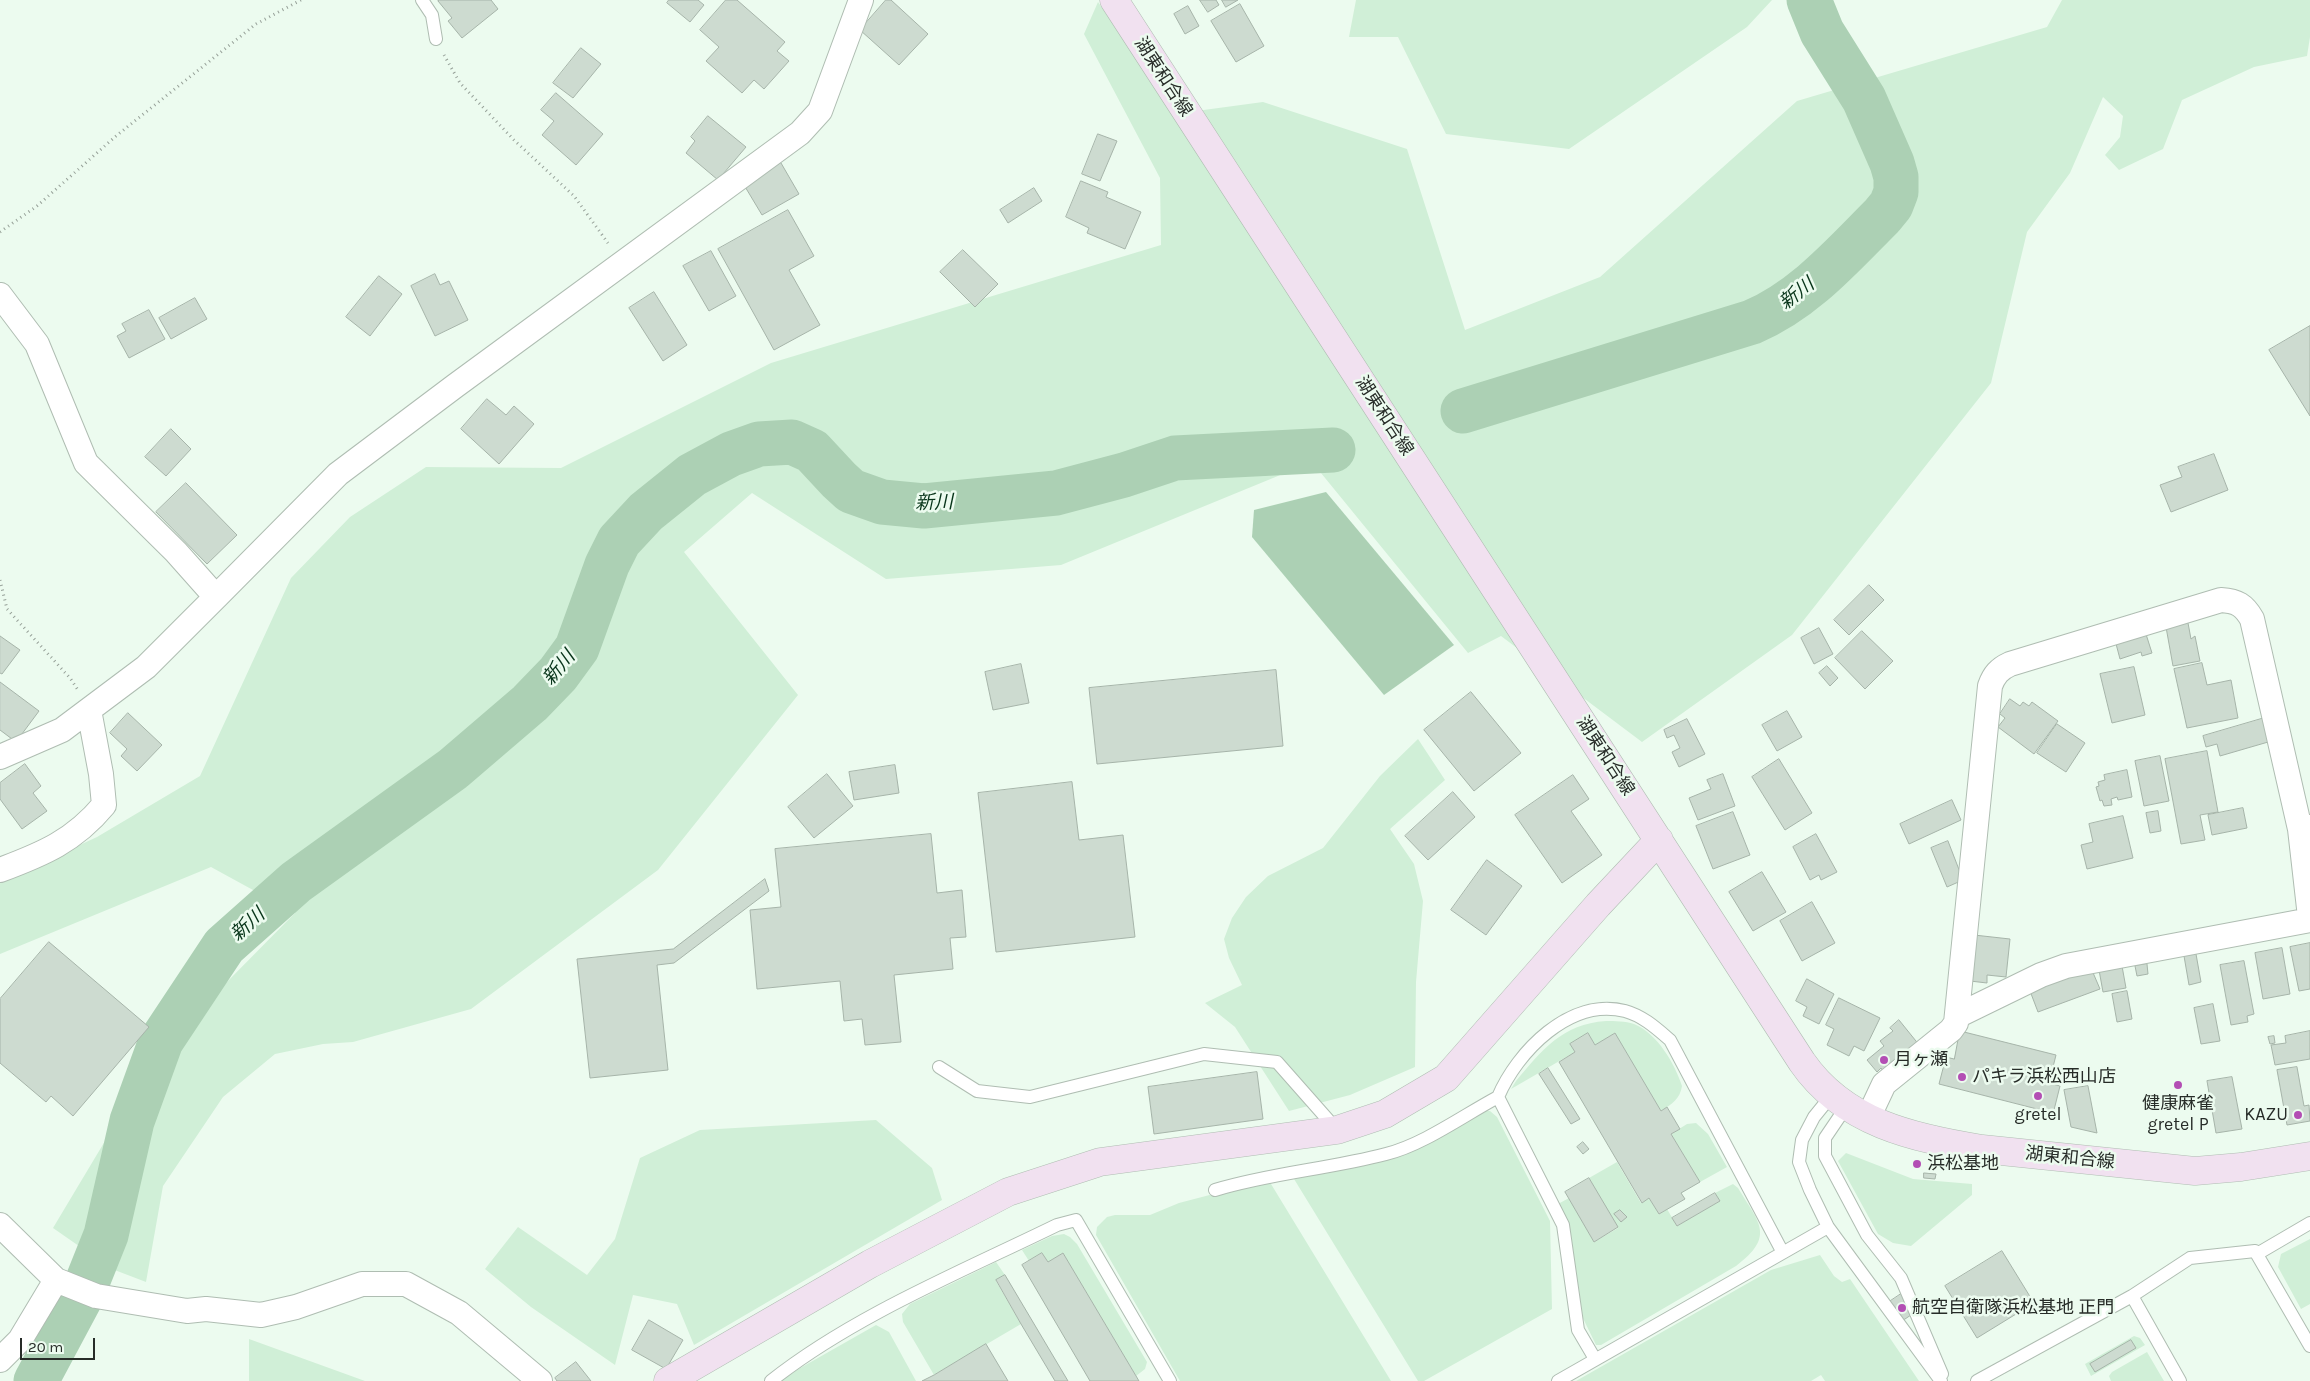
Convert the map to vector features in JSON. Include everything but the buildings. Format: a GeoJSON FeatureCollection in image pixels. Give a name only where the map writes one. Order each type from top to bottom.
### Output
{"type":"FeatureCollection","features":[{"type":"Feature","properties":{"kind":"main road","name":"湖東和合線"},"geometry":{"type":"LineString","coordinates":[[1114,0],[1812,1077],[1848,1107],[1914,1135],[1973,1148],[2190,1170],[2226,1169],[2310,1156]]}},
{"type":"Feature","properties":{"kind":"main road"},"geometry":{"type":"LineString","coordinates":[[668,1381],[870,1264],[1008,1192],[1100,1162],[1337,1130],[1385,1114],[1446,1078],[1598,905],[1659,840]]}},
{"type":"Feature","properties":{"kind":"street"},"geometry":{"type":"LineString","coordinates":[[0,757],[62,730],[146,667],[338,474],[800,133],[820,111],[861,0]]}},
{"type":"Feature","properties":{"kind":"street"},"geometry":{"type":"LineString","coordinates":[[0,295],[37,344],[86,463],[176,552],[216,597]]}},
{"type":"Feature","properties":{"kind":"street"},"geometry":{"type":"LineString","coordinates":[[1848,1107],[1884,1084],[1951,1030],[1957,1016],[1990,686],[1993,676],[2001,668],[2010,664],[2221,600],[2234,601],[2245,608],[2252,619],[2305,828],[2310,919],[2066,966],[2041,975],[1957,1016]]}},
{"type":"Feature","properties":{"kind":"street"},"geometry":{"type":"LineString","coordinates":[[0,870],[60,845],[88,824],[104,806],[101,774],[89,710]]}},
{"type":"Feature","properties":{"kind":"street"},"geometry":{"type":"LineString","coordinates":[[0,1225],[60,1281],[96,1296],[187,1310],[206,1309],[261,1315],[296,1307],[362,1284],[406,1284],[459,1312],[540,1381]]}},
{"type":"Feature","properties":{"kind":"street"},"geometry":{"type":"LineString","coordinates":[[0,1360],[20,1340],[60,1281]]}},
{"type":"Feature","properties":{"kind":"lane"},"geometry":{"type":"LineString","coordinates":[[422,0],[432,15],[436,38]]}},
{"type":"Feature","properties":{"kind":"lane"},"geometry":{"type":"LineString","coordinates":[[1215,1190],[1250,1180],[1388,1154],[1418,1142],[1498,1097],[1504,1081],[1521,1057],[1543,1034],[1567,1020],[1594,1010],[1624,1011],[1650,1022],[1670,1040],[1782,1251]]}},
{"type":"Feature","properties":{"kind":"lane"},"geometry":{"type":"LineString","coordinates":[[939,1067],[977,1090],[1030,1097],[1204,1054],[1277,1062],[1337,1130]]}},
{"type":"Feature","properties":{"kind":"lane"},"geometry":{"type":"LineString","coordinates":[[1498,1097],[1563,1225],[1578,1330],[1595,1359]]}},
{"type":"Feature","properties":{"kind":"lane"},"geometry":{"type":"LineString","coordinates":[[1848,1107],[1814,1117],[1802,1140],[1799,1162],[1828,1227],[1941,1381]]}},
{"type":"Feature","properties":{"kind":"lane"},"geometry":{"type":"LineString","coordinates":[[1848,1107],[1825,1138],[1824,1156],[1867,1235],[1901,1278],[1945,1381]]}},
{"type":"Feature","properties":{"kind":"lane"},"geometry":{"type":"LineString","coordinates":[[771,1381],[787,1368],[885,1308],[1057,1225],[1076,1220],[1170,1381]]}},
{"type":"Feature","properties":{"kind":"lane"},"geometry":{"type":"LineString","coordinates":[[2257,1254],[2310,1223]]}},
{"type":"Feature","properties":{"kind":"lane"},"geometry":{"type":"LineString","coordinates":[[1558,1381],[1782,1251],[1828,1227]]}},
{"type":"Feature","properties":{"kind":"lane"},"geometry":{"type":"LineString","coordinates":[[1976,1381],[2132,1296],[2190,1258],[2255,1251],[2310,1346]]}},
{"type":"Feature","properties":{"kind":"lane"},"geometry":{"type":"LineString","coordinates":[[2132,1296],[2180,1381]]}},
{"type":"Feature","properties":{"kind":"path"},"geometry":{"type":"LineString","coordinates":[[0,232],[37,206],[116,136],[256,24],[301,0]]}},
{"type":"Feature","properties":{"kind":"path"},"geometry":{"type":"LineString","coordinates":[[436,38],[446,62],[460,83],[514,140],[574,196],[622,263]]}},
{"type":"Feature","properties":{"kind":"path"},"geometry":{"type":"LineString","coordinates":[[0,580],[7,609],[70,678],[89,710]]}},
{"type":"Feature","properties":{"kind":"shaded area"},"geometry":{"type":"Polygon","coordinates":[[[1356,0],[1772,0],[1747,27],[1569,149],[1446,134],[1398,37],[1349,37],[1356,0]]]}},
{"type":"Feature","properties":{"kind":"shaded area"},"geometry":{"type":"Polygon","coordinates":[[[2062,0],[2310,0],[2310,37],[2307,56],[2254,67],[2182,100],[2163,149],[2119,170],[2105,155],[2120,137],[2123,116],[2103,97],[2070,173],[2027,232],[1991,383],[1792,635],[1642,742],[1501,636],[1468,653],[1312,462],[1061,565],[886,579],[752,493],[684,552],[798,695],[658,870],[471,1009],[353,1042],[323,1044],[275,1054],[223,1097],[163,1186],[146,1282],[112,1269],[53,1228],[111,1131],[221,988],[295,913],[211,867],[0,954],[0,882],[97,837],[200,776],[291,578],[350,517],[426,467],[561,468],[771,363],[1161,245],[1160,178],[1084,34],[1098,2],[1174,114],[1263,102],[1407,149],[1465,330],[1600,277],[1797,101],[2047,27],[2062,0]]]}},
{"type":"Feature","properties":{"kind":"shaded area"},"geometry":{"type":"Polygon","coordinates":[[[1326,492],[1454,645],[1384,695],[1252,537],[1254,510],[1326,492]]]}},
{"type":"Feature","properties":{"kind":"shaded area"},"geometry":{"type":"Polygon","coordinates":[[[1418,739],[1445,780],[1390,829],[1414,864],[1423,901],[1416,982],[1415,1067],[1350,1095],[1289,1111],[1235,1027],[1205,1003],[1242,985],[1229,958],[1224,939],[1232,918],[1246,897],[1268,876],[1323,848],[1380,776],[1418,739]]]}},
{"type":"Feature","properties":{"kind":"shaded area"},"geometry":{"type":"Polygon","coordinates":[[[1606,1021],[1624,1022],[1642,1028],[1664,1050],[1675,1068],[1682,1086],[1677,1098],[1672,1103],[1661,1111],[1615,1033],[1595,1045],[1588,1033],[1570,1044],[1575,1052],[1511,1089],[1535,1059],[1554,1040],[1577,1027],[1606,1021]]]}},
{"type":"Feature","properties":{"kind":"shaded area"},"geometry":{"type":"Polygon","coordinates":[[[1483,1111],[1490,1111],[1497,1117],[1550,1221],[1552,1309],[1424,1381],[1418,1381],[1294,1179],[1382,1161],[1483,1111]]]}},
{"type":"Feature","properties":{"kind":"shaded area"},"geometry":{"type":"Polygon","coordinates":[[[876,1120],[932,1168],[942,1200],[694,1345],[677,1304],[633,1295],[615,1365],[531,1307],[485,1269],[518,1227],[587,1275],[615,1239],[640,1158],[700,1130],[876,1120]]]}},
{"type":"Feature","properties":{"kind":"shaded area"},"geometry":{"type":"Polygon","coordinates":[[[1696,1123],[1708,1134],[1727,1167],[1700,1182],[1671,1134],[1687,1124],[1696,1123]]]}},
{"type":"Feature","properties":{"kind":"shaded area"},"geometry":{"type":"Polygon","coordinates":[[[1846,1153],[1913,1179],[1972,1184],[1972,1195],[1911,1246],[1893,1243],[1878,1234],[1838,1161],[1846,1153]]]}},
{"type":"Feature","properties":{"kind":"shaded area"},"geometry":{"type":"Polygon","coordinates":[[[1617,1162],[1641,1203],[1649,1198],[1659,1214],[1667,1209],[1677,1226],[1720,1201],[1715,1193],[1733,1184],[1738,1188],[1757,1220],[1760,1237],[1756,1246],[1736,1266],[1601,1345],[1596,1345],[1578,1308],[1558,1204],[1569,1198],[1594,1242],[1618,1228],[1589,1178],[1617,1162]]]}},
{"type":"Feature","properties":{"kind":"shaded area"},"geometry":{"type":"Polygon","coordinates":[[[1267,1180],[1391,1381],[1180,1381],[1096,1235],[1097,1227],[1107,1217],[1115,1215],[1150,1215],[1179,1203],[1267,1180]]]}},
{"type":"Feature","properties":{"kind":"shaded area"},"geometry":{"type":"Polygon","coordinates":[[[1064,1234],[1077,1244],[1147,1362],[1145,1369],[1136,1376],[1063,1253],[1048,1262],[1042,1253],[1029,1261],[1022,1250],[1052,1236],[1064,1234]]]}},
{"type":"Feature","properties":{"kind":"shaded area"},"geometry":{"type":"Polygon","coordinates":[[[2310,1239],[2310,1304],[2301,1309],[2278,1267],[2281,1254],[2310,1239]]]}},
{"type":"Feature","properties":{"kind":"shaded area"},"geometry":{"type":"Polygon","coordinates":[[[1820,1255],[1834,1276],[1842,1282],[1850,1279],[1919,1381],[1825,1381],[1821,1375],[1811,1381],[1576,1381],[1771,1270],[1820,1255]]]}},
{"type":"Feature","properties":{"kind":"shaded area"},"geometry":{"type":"Polygon","coordinates":[[[996,1262],[1005,1275],[996,1281],[1021,1324],[934,1375],[903,1322],[902,1314],[910,1304],[996,1262]]]}},
{"type":"Feature","properties":{"kind":"shaded area"},"geometry":{"type":"Polygon","coordinates":[[[876,1325],[889,1332],[916,1381],[781,1381],[795,1371],[876,1325]]]}},
{"type":"Feature","properties":{"kind":"shaded area"},"geometry":{"type":"Polygon","coordinates":[[[2134,1336],[2140,1338],[2145,1345],[2091,1376],[2085,1364],[2134,1336]]]}},
{"type":"Feature","properties":{"kind":"shaded area"},"geometry":{"type":"Polygon","coordinates":[[[249,1339],[365,1381],[249,1381],[249,1339]]]}},
{"type":"Feature","properties":{"kind":"shaded area"},"geometry":{"type":"Polygon","coordinates":[[[2147,1352],[2164,1381],[2111,1381],[2109,1376],[2112,1372],[2147,1352]]]}},
{"type":"Feature","properties":{"kind":"waterway","name":"新川"},"geometry":{"type":"LineString","coordinates":[[1463,411],[1752,322],[1789,302],[1822,276],[1882,216],[1891,205],[1896,192],[1896,177],[1892,163],[1864,99],[1822,32],[1809,0]]}},
{"type":"Feature","properties":{"kind":"waterway","name":"新川"},"geometry":{"type":"LineString","coordinates":[[36,1381],[82,1295],[106,1235],[132,1121],[161,1041],[224,946],[296,882],[453,769],[530,703],[558,674],[577,648],[607,565],[619,541],[646,512],[692,475],[731,454],[759,444],[792,442],[812,451],[851,491],[882,502],[924,506],[1056,493],[1124,475],[1175,458],[1333,450]]}},
{"type":"Feature","properties":{"kind":"place","name":"月ヶ瀬"},"geometry":{"type":"Point","coordinates":[1884,1060]}},
{"type":"Feature","properties":{"kind":"place","name":"パキラ浜松西山店"},"geometry":{"type":"Point","coordinates":[1962,1077]}},
{"type":"Feature","properties":{"kind":"place","name":"健康麻雀 gretel P"},"geometry":{"type":"Point","coordinates":[2178,1085]}},
{"type":"Feature","properties":{"kind":"place","name":"gretel"},"geometry":{"type":"Point","coordinates":[2038,1096]}},
{"type":"Feature","properties":{"kind":"place","name":"KAZU"},"geometry":{"type":"Point","coordinates":[2298,1115]}},
{"type":"Feature","properties":{"kind":"place","name":"浜松基地"},"geometry":{"type":"Point","coordinates":[1917,1164]}},
{"type":"Feature","properties":{"kind":"place","name":"航空自衛隊浜松基地 正門"},"geometry":{"type":"Point","coordinates":[1902,1308]}}]}
